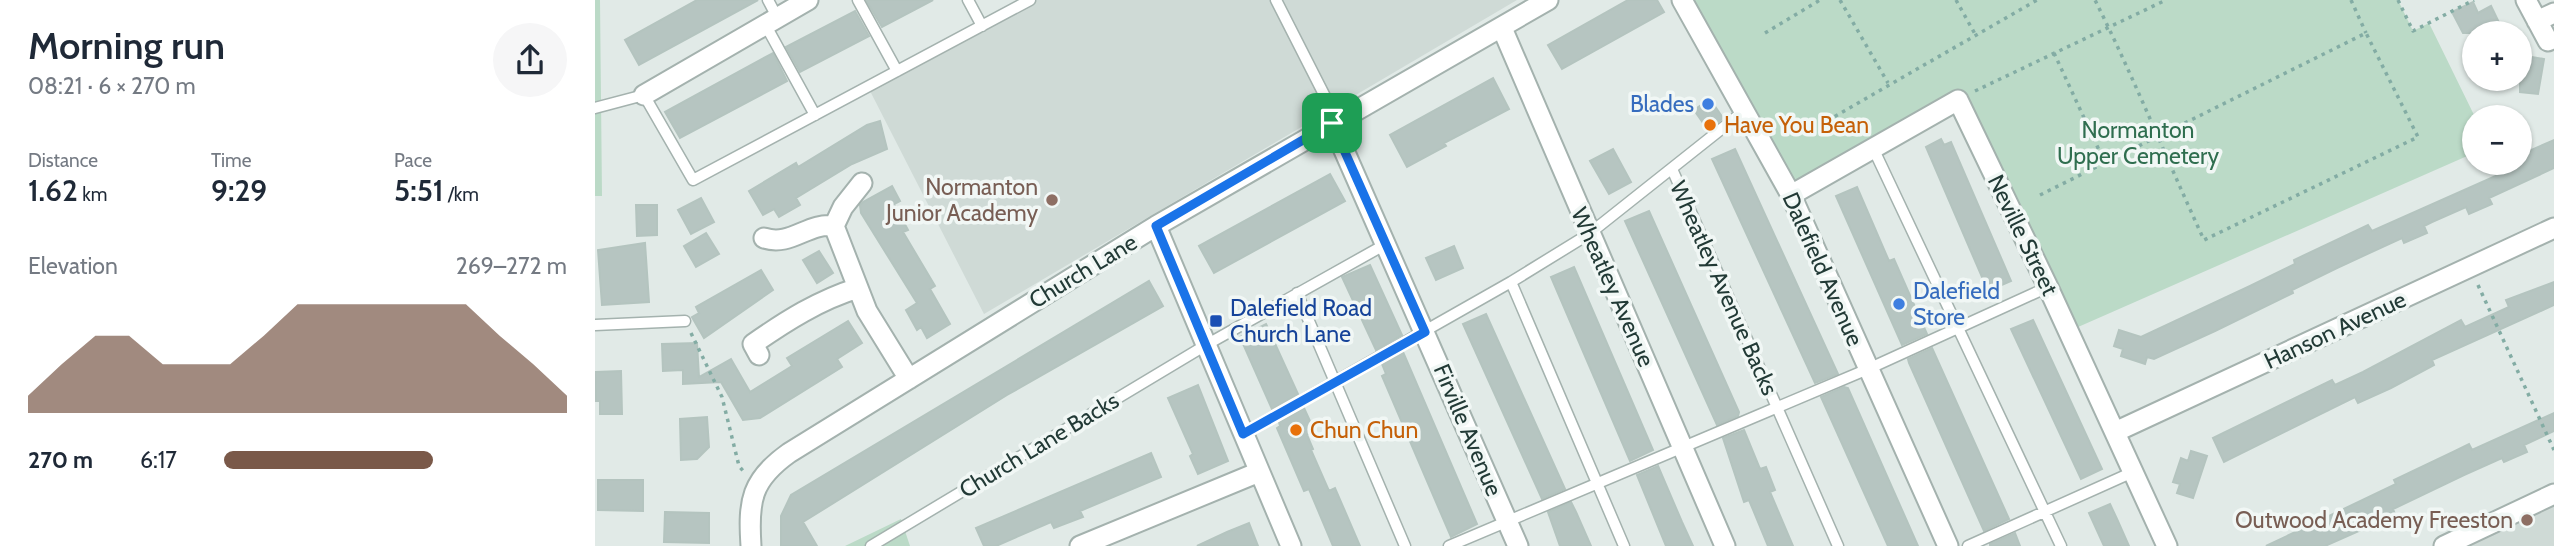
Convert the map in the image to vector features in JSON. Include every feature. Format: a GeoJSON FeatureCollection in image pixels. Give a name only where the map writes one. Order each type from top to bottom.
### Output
{"type":"FeatureCollection","features":[{"type":"Feature","properties":{"kind":"street"},"geometry":{"type":"LineString","coordinates":[[644,95],[770,14],[808,0]]}},
{"type":"Feature","properties":{"kind":"street","name":"Church Lane"},"geometry":{"type":"LineString","coordinates":[[755,488],[763,474],[782,458],[1156,226],[1548,0]]}},
{"type":"Feature","properties":{"kind":"street","name":"Dalefield Avenue"},"geometry":{"type":"LineString","coordinates":[[1682,0],[1791,195],[1948,546]]}},
{"type":"Feature","properties":{"kind":"street"},"geometry":{"type":"LineString","coordinates":[[2526,0],[2545,17],[2548,41]]}},
{"type":"Feature","properties":{"kind":"street","name":"Wheatley Avenue"},"geometry":{"type":"LineString","coordinates":[[1502,28],[1725,546]]}},
{"type":"Feature","properties":{"kind":"street"},"geometry":{"type":"LineString","coordinates":[[1791,195],[1958,100]]}},
{"type":"Feature","properties":{"kind":"street","name":"Neville Street"},"geometry":{"type":"LineString","coordinates":[[1958,100],[2048,287],[2167,546]]}},
{"type":"Feature","properties":{"kind":"street","name":"Firville Avenue"},"geometry":{"type":"LineString","coordinates":[[1334,122],[1518,546]]}},
{"type":"Feature","properties":{"kind":"street"},"geometry":{"type":"LineString","coordinates":[[862,183],[842,207],[834,226],[867,311],[909,379]]}},
{"type":"Feature","properties":{"kind":"street"},"geometry":{"type":"LineString","coordinates":[[764,239],[781,242],[818,227],[834,226]]}},
{"type":"Feature","properties":{"kind":"street"},"geometry":{"type":"LineString","coordinates":[[1156,226],[1291,546]]}},
{"type":"Feature","properties":{"kind":"street","name":"Hanson Avenue"},"geometry":{"type":"LineString","coordinates":[[2115,432],[2554,228]]}},
{"type":"Feature","properties":{"kind":"street"},"geometry":{"type":"LineString","coordinates":[[759,355],[753,344],[776,328],[823,301],[858,288]]}},
{"type":"Feature","properties":{"kind":"street"},"geometry":{"type":"LineString","coordinates":[[1080,546],[1259,472]]}},
{"type":"Feature","properties":{"kind":"street"},"geometry":{"type":"LineString","coordinates":[[751,546],[750,505],[755,488]]}},
{"type":"Feature","properties":{"kind":"street"},"geometry":{"type":"LineString","coordinates":[[2444,546],[2554,494]]}},
{"type":"Feature","properties":{"kind":"lane"},"geometry":{"type":"LineString","coordinates":[[858,0],[897,71]]}},
{"type":"Feature","properties":{"kind":"lane"},"geometry":{"type":"LineString","coordinates":[[968,0],[982,26]]}},
{"type":"Feature","properties":{"kind":"lane"},"geometry":{"type":"LineString","coordinates":[[595,108],[644,95],[693,180],[1030,0]]}},
{"type":"Feature","properties":{"kind":"lane"},"geometry":{"type":"LineString","coordinates":[[1276,0],[1334,122]]}},
{"type":"Feature","properties":{"kind":"lane"},"geometry":{"type":"LineString","coordinates":[[770,14],[815,115]]}},
{"type":"Feature","properties":{"kind":"lane","name":"Wheatley Avenue Backs"},"geometry":{"type":"LineString","coordinates":[[1243,434],[1425,332],[1589,234],[1744,111]]}},
{"type":"Feature","properties":{"kind":"lane"},"geometry":{"type":"LineString","coordinates":[[1873,147],[2061,546]]}},
{"type":"Feature","properties":{"kind":"lane","name":"Wheatley Avenue Backs"},"geometry":{"type":"LineString","coordinates":[[1671,169],[1838,546]]}},
{"type":"Feature","properties":{"kind":"lane","name":"Church Lane Backs"},"geometry":{"type":"LineString","coordinates":[[871,546],[1206,345],[1385,244]]}},
{"type":"Feature","properties":{"kind":"lane"},"geometry":{"type":"LineString","coordinates":[[1511,282],[1624,546]]}},
{"type":"Feature","properties":{"kind":"lane","name":"Wheatley Avenue Backs"},"geometry":{"type":"LineString","coordinates":[[1449,546],[1868,369],[2048,287]]}},
{"type":"Feature","properties":{"kind":"lane"},"geometry":{"type":"LineString","coordinates":[[1297,293],[1405,546]]}},
{"type":"Feature","properties":{"kind":"lane"},"geometry":{"type":"LineString","coordinates":[[595,325],[685,321]]}},
{"type":"Feature","properties":{"kind":"lane"},"geometry":{"type":"LineString","coordinates":[[1968,546],[2133,472]]}},
{"type":"Feature","properties":{"kind":"path"},"geometry":{"type":"LineString","coordinates":[[1765,33],[1820,0]]}},
{"type":"Feature","properties":{"kind":"path"},"geometry":{"type":"LineString","coordinates":[[1840,0],[1889,84]]}},
{"type":"Feature","properties":{"kind":"path"},"geometry":{"type":"LineString","coordinates":[[1820,125],[2037,0]]}},
{"type":"Feature","properties":{"kind":"path"},"geometry":{"type":"LineString","coordinates":[[2095,0],[2204,240],[2418,137],[2351,0]]}},
{"type":"Feature","properties":{"kind":"path"},"geometry":{"type":"LineString","coordinates":[[1958,100],[2166,0]]}},
{"type":"Feature","properties":{"kind":"path"},"geometry":{"type":"LineString","coordinates":[[2398,0],[2413,31],[2474,0]]}},
{"type":"Feature","properties":{"kind":"path"},"geometry":{"type":"LineString","coordinates":[[1959,1],[1975,34]]}},
{"type":"Feature","properties":{"kind":"path"},"geometry":{"type":"LineString","coordinates":[[2040,195],[2366,33]]}},
{"type":"Feature","properties":{"kind":"path"},"geometry":{"type":"LineString","coordinates":[[2055,53],[2105,163]]}},
{"type":"Feature","properties":{"kind":"path"},"geometry":{"type":"LineString","coordinates":[[2470,267],[2554,450]]}},
{"type":"Feature","properties":{"kind":"path"},"geometry":{"type":"LineString","coordinates":[[685,321],[722,397],[739,466],[755,488]]}},
{"type":"Feature","properties":{"kind":"shaded area","name":"Normanton Junior Academy"},"geometry":{"type":"Polygon","coordinates":[[[1037,0],[1517,0],[984,314],[868,87],[1037,0]]]}},
{"type":"Feature","properties":{"kind":"shaded area","name":"Outwood Academy Freeston"},"geometry":{"type":"Polygon","coordinates":[[[2554,494],[2554,546],[2444,546],[2554,494]]]}},
{"type":"Feature","properties":{"kind":"green space"},"geometry":{"type":"Polygon","coordinates":[[[595,0],[600,0],[602,196],[595,196],[595,0]]]}},
{"type":"Feature","properties":{"kind":"green space","name":"Normanton Upper Cemetery"},"geometry":{"type":"Polygon","coordinates":[[[1682,0],[2398,0],[2413,31],[2429,23],[2469,105],[2462,105],[2462,158],[2069,331],[1958,100],[1791,195],[1682,0]]]}},
{"type":"Feature","properties":{"kind":"green space"},"geometry":{"type":"Polygon","coordinates":[[[901,519],[910,546],[845,546],[901,519]]]}},
{"type":"Feature","properties":{"kind":"building"},"geometry":{"type":"Polygon","coordinates":[[[697,0],[758,0],[639,65],[625,40],[697,0]]]}},
{"type":"Feature","properties":{"kind":"building"},"geometry":{"type":"Polygon","coordinates":[[[866,0],[933,0],[882,27],[866,0]]]}},
{"type":"Feature","properties":{"kind":"building"},"geometry":{"type":"Polygon","coordinates":[[[1628,0],[1657,0],[1664,12],[1562,69],[1548,45],[1628,0]]]}},
{"type":"Feature","properties":{"kind":"building"},"geometry":{"type":"Polygon","coordinates":[[[2473,2],[2478,13],[2491,6],[2498,21],[2462,21],[2462,31],[2452,12],[2473,2]]]}},
{"type":"Feature","properties":{"kind":"building"},"geometry":{"type":"Polygon","coordinates":[[[855,11],[869,36],[800,72],[786,47],[855,11]]]}},
{"type":"Feature","properties":{"kind":"building"},"geometry":{"type":"Polygon","coordinates":[[[773,53],[787,81],[680,138],[665,112],[773,53]]]}},
{"type":"Feature","properties":{"kind":"building"},"geometry":{"type":"Polygon","coordinates":[[[2532,57],[2544,59],[2538,94],[2520,92],[2532,91],[2532,57]]]}},
{"type":"Feature","properties":{"kind":"building"},"geometry":{"type":"Polygon","coordinates":[[[1493,78],[1509,109],[1444,143],[1446,146],[1407,167],[1390,135],[1493,78]]]}},
{"type":"Feature","properties":{"kind":"building"},"geometry":{"type":"Polygon","coordinates":[[[1710,99],[1723,118],[1708,130],[1694,110],[1710,99]]]}},
{"type":"Feature","properties":{"kind":"building"},"geometry":{"type":"Polygon","coordinates":[[[880,121],[887,149],[852,164],[796,198],[800,205],[779,217],[774,209],[763,215],[749,191],[796,163],[798,167],[867,125],[880,121]]]}},
{"type":"Feature","properties":{"kind":"building"},"geometry":{"type":"Polygon","coordinates":[[[1941,139],[1944,145],[1951,142],[2011,281],[1988,291],[1926,147],[1941,139]]]}},
{"type":"Feature","properties":{"kind":"building"},"geometry":{"type":"Polygon","coordinates":[[[2554,140],[2554,168],[2489,198],[2492,204],[2469,214],[2466,207],[2432,222],[2424,226],[2427,233],[2404,243],[2402,238],[2337,268],[2215,331],[2154,359],[2147,357],[2145,364],[2121,356],[2123,349],[2114,346],[2119,330],[2141,337],[2295,264],[2294,260],[2368,225],[2372,231],[2498,175],[2532,175],[2532,150],[2554,140]]]}},
{"type":"Feature","properties":{"kind":"building"},"geometry":{"type":"Polygon","coordinates":[[[1613,149],[1631,182],[1609,194],[1590,161],[1613,149]]]}},
{"type":"Feature","properties":{"kind":"building"},"geometry":{"type":"Polygon","coordinates":[[[1735,149],[1838,374],[1815,383],[1712,159],[1735,149]]]}},
{"type":"Feature","properties":{"kind":"building"},"geometry":{"type":"Polygon","coordinates":[[[1330,174],[1345,201],[1214,273],[1199,246],[1330,174]]]}},
{"type":"Feature","properties":{"kind":"building"},"geometry":{"type":"Polygon","coordinates":[[[892,186],[900,201],[894,204],[908,230],[903,232],[935,286],[930,289],[950,324],[927,338],[921,327],[917,330],[906,310],[917,303],[861,213],[860,205],[863,202],[892,186]]]}},
{"type":"Feature","properties":{"kind":"building"},"geometry":{"type":"Polygon","coordinates":[[[1857,187],[1889,261],[1894,259],[1927,334],[1902,345],[1836,196],[1857,187]]]}},
{"type":"Feature","properties":{"kind":"building"},"geometry":{"type":"Polygon","coordinates":[[[701,198],[714,222],[691,234],[678,210],[701,198]]]}},
{"type":"Feature","properties":{"kind":"building"},"geometry":{"type":"Polygon","coordinates":[[[636,205],[657,205],[657,235],[637,236],[636,205]]]}},
{"type":"Feature","properties":{"kind":"building"},"geometry":{"type":"Polygon","coordinates":[[[1649,211],[1739,412],[1738,416],[1717,425],[1625,221],[1649,211]]]}},
{"type":"Feature","properties":{"kind":"building"},"geometry":{"type":"Polygon","coordinates":[[[706,233],[719,254],[696,267],[684,246],[706,233]]]}},
{"type":"Feature","properties":{"kind":"building"},"geometry":{"type":"Polygon","coordinates":[[[645,243],[649,302],[602,305],[598,250],[645,243]]]}},
{"type":"Feature","properties":{"kind":"building"},"geometry":{"type":"Polygon","coordinates":[[[1454,246],[1463,268],[1436,280],[1426,258],[1454,246]]]}},
{"type":"Feature","properties":{"kind":"building"},"geometry":{"type":"Polygon","coordinates":[[[819,251],[833,273],[817,283],[803,260],[819,251]]]}},
{"type":"Feature","properties":{"kind":"building"},"geometry":{"type":"Polygon","coordinates":[[[1370,265],[1402,335],[1376,350],[1342,277],[1370,265]]]}},
{"type":"Feature","properties":{"kind":"building"},"geometry":{"type":"Polygon","coordinates":[[[1574,267],[1653,450],[1630,461],[1551,277],[1574,267]]]}},
{"type":"Feature","properties":{"kind":"building"},"geometry":{"type":"Polygon","coordinates":[[[761,270],[773,290],[704,338],[692,317],[699,313],[696,307],[761,270]]]}},
{"type":"Feature","properties":{"kind":"building"},"geometry":{"type":"Polygon","coordinates":[[[1149,281],[1163,306],[1007,395],[803,522],[817,546],[781,546],[781,516],[791,495],[1149,281]]]}},
{"type":"Feature","properties":{"kind":"building"},"geometry":{"type":"Polygon","coordinates":[[[2554,282],[2554,305],[2432,360],[2434,365],[2391,388],[2358,403],[2355,397],[2224,462],[2213,438],[2332,380],[2335,385],[2363,372],[2461,320],[2465,327],[2509,307],[2506,300],[2554,282]]]}},
{"type":"Feature","properties":{"kind":"building"},"geometry":{"type":"Polygon","coordinates":[[[1486,314],[1565,489],[1542,499],[1463,324],[1486,314]]]}},
{"type":"Feature","properties":{"kind":"building"},"geometry":{"type":"Polygon","coordinates":[[[2033,320],[2102,469],[2081,479],[2011,329],[2033,320]]]}},
{"type":"Feature","properties":{"kind":"building"},"geometry":{"type":"Polygon","coordinates":[[[848,321],[862,343],[837,359],[842,367],[760,418],[743,420],[721,382],[683,384],[683,370],[663,371],[662,344],[697,343],[699,377],[731,359],[750,392],[792,366],[787,358],[848,321]]]}},
{"type":"Feature","properties":{"kind":"building"},"geometry":{"type":"Polygon","coordinates":[[[1266,324],[1298,394],[1272,409],[1240,337],[1266,324]]]}},
{"type":"Feature","properties":{"kind":"building"},"geometry":{"type":"Polygon","coordinates":[[[1932,348],[2009,519],[1984,531],[1909,363],[1908,359],[1932,348]]]}},
{"type":"Feature","properties":{"kind":"building"},"geometry":{"type":"Polygon","coordinates":[[[1403,352],[1477,524],[1451,537],[1382,376],[1386,374],[1382,364],[1403,352]]]}},
{"type":"Feature","properties":{"kind":"building"},"geometry":{"type":"Polygon","coordinates":[[[621,371],[622,414],[600,414],[600,401],[596,401],[595,372],[621,371]]]}},
{"type":"Feature","properties":{"kind":"building"},"geometry":{"type":"Polygon","coordinates":[[[1198,385],[1228,461],[1198,474],[1190,456],[1193,454],[1168,398],[1198,385]]]}},
{"type":"Feature","properties":{"kind":"building"},"geometry":{"type":"Polygon","coordinates":[[[1844,387],[1848,388],[1918,546],[1888,546],[1821,397],[1844,387]]]}},
{"type":"Feature","properties":{"kind":"building"},"geometry":{"type":"Polygon","coordinates":[[[1304,408],[1315,432],[1307,435],[1313,449],[1311,450],[1329,491],[1335,488],[1360,546],[1333,546],[1309,489],[1304,491],[1277,428],[1280,426],[1279,422],[1304,408]]]}},
{"type":"Feature","properties":{"kind":"building"},"geometry":{"type":"Polygon","coordinates":[[[2554,413],[2554,431],[2524,445],[2527,452],[2504,462],[2502,458],[2464,475],[2393,509],[2395,514],[2379,522],[2325,546],[2266,546],[2396,484],[2394,480],[2469,444],[2472,450],[2554,413]]]}},
{"type":"Feature","properties":{"kind":"building"},"geometry":{"type":"Polygon","coordinates":[[[707,417],[709,447],[697,459],[681,460],[680,419],[707,417]]]}},
{"type":"Feature","properties":{"kind":"building"},"geometry":{"type":"Polygon","coordinates":[[[1744,430],[1760,469],[1766,467],[1775,490],[1770,492],[1793,546],[1768,546],[1749,500],[1744,502],[1723,438],[1744,430]]]}},
{"type":"Feature","properties":{"kind":"building"},"geometry":{"type":"Polygon","coordinates":[[[2191,451],[2207,456],[2193,498],[2177,493],[2180,484],[2173,482],[2181,458],[2188,461],[2191,451]]]}},
{"type":"Feature","properties":{"kind":"building"},"geometry":{"type":"Polygon","coordinates":[[[1151,453],[1161,477],[1080,511],[1083,517],[1054,528],[1051,522],[996,546],[984,546],[976,528],[1151,453]]]}},
{"type":"Feature","properties":{"kind":"building"},"geometry":{"type":"Polygon","coordinates":[[[1658,466],[1693,546],[1666,546],[1637,475],[1658,466]]]}},
{"type":"Feature","properties":{"kind":"building"},"geometry":{"type":"Polygon","coordinates":[[[598,480],[643,480],[643,511],[598,510],[598,480]]]}},
{"type":"Feature","properties":{"kind":"building"},"geometry":{"type":"Polygon","coordinates":[[[1571,502],[1591,546],[1560,546],[1548,512],[1571,502]]]}},
{"type":"Feature","properties":{"kind":"building"},"geometry":{"type":"Polygon","coordinates":[[[2110,504],[2129,546],[2104,546],[2089,513],[2110,504]]]}},
{"type":"Feature","properties":{"kind":"building"},"geometry":{"type":"Polygon","coordinates":[[[665,512],[709,513],[709,543],[664,542],[665,512]]]}},
{"type":"Feature","properties":{"kind":"building"},"geometry":{"type":"Polygon","coordinates":[[[1249,523],[1258,546],[1197,546],[1227,532],[1249,523]]]}},
{"type":"Feature","properties":{"kind":"building"},"geometry":{"type":"Polygon","coordinates":[[[2015,533],[2020,546],[1990,546],[1990,544],[2015,533]]]}},
{"type":"Feature","properties":{"kind":"place","name":"Blades"},"geometry":{"type":"Point","coordinates":[1708,104]}},
{"type":"Feature","properties":{"kind":"place","name":"Have You Bean"},"geometry":{"type":"Point","coordinates":[1710,125]}},
{"type":"Feature","properties":{"kind":"place","name":"Normanton Junior Academy"},"geometry":{"type":"Point","coordinates":[1052,200]}},
{"type":"Feature","properties":{"kind":"place","name":"Dalefield Store"},"geometry":{"type":"Point","coordinates":[1899,304]}},
{"type":"Feature","properties":{"kind":"place","name":"Dalefield Road Church Lane"},"geometry":{"type":"Point","coordinates":[1216,321]}},
{"type":"Feature","properties":{"kind":"place","name":"Chun Chun"},"geometry":{"type":"Point","coordinates":[1296,430]}},
{"type":"Feature","properties":{"kind":"place","name":"Outwood Academy Freeston"},"geometry":{"type":"Point","coordinates":[2527,520]}},
{"type":"Feature","properties":{"kind":"route"},"geometry":{"type":"LineString","coordinates":[[1332,123],[1425,332],[1243,434],[1156,226],[1332,123]]}}]}
